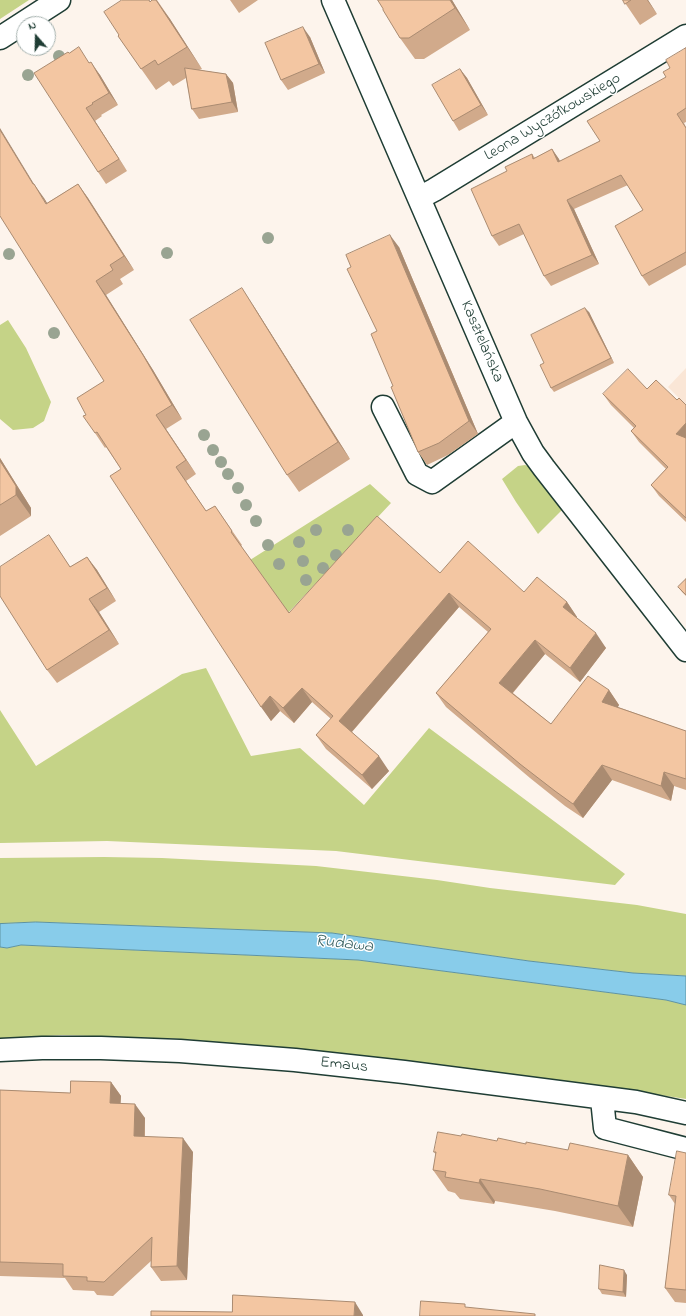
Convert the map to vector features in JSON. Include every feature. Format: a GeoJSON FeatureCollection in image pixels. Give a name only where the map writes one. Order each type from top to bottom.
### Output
{"type":"FeatureCollection","features":[{"type":"Feature","properties":{"kind":"street"},"geometry":{"type":"LineString","coordinates":[[0,38],[59,0]]}},
{"type":"Feature","properties":{"kind":"street","name":"Kasztelańska"},"geometry":{"type":"LineString","coordinates":[[333,0],[516,422],[533,453],[544,468],[686,650]]}},
{"type":"Feature","properties":{"kind":"street","name":"Leona Wyczółkowskiego"},"geometry":{"type":"LineString","coordinates":[[419,198],[686,36]]}},
{"type":"Feature","properties":{"kind":"street"},"geometry":{"type":"LineString","coordinates":[[383,407],[417,474],[432,482],[516,422]]}},
{"type":"Feature","properties":{"kind":"street","name":"Emaus"},"geometry":{"type":"LineString","coordinates":[[0,1050],[101,1048],[203,1053],[295,1060],[404,1072],[602,1099],[636,1102],[686,1113]]}},
{"type":"Feature","properties":{"kind":"street"},"geometry":{"type":"LineString","coordinates":[[602,1099],[605,1128],[686,1149]]}},
{"type":"Feature","properties":{"kind":"shaded area"},"geometry":{"type":"Polygon","coordinates":[[[686,368],[686,405],[668,387],[686,368]]]}},
{"type":"Feature","properties":{"kind":"green space"},"geometry":{"type":"Polygon","coordinates":[[[0,0],[29,0],[0,19],[0,0]]]}},
{"type":"Feature","properties":{"kind":"green space"},"geometry":{"type":"Polygon","coordinates":[[[8,320],[26,348],[51,402],[44,421],[33,428],[13,430],[0,419],[0,325],[8,320]]]}},
{"type":"Feature","properties":{"kind":"green space"},"geometry":{"type":"Polygon","coordinates":[[[525,465],[534,469],[563,509],[538,534],[502,479],[518,466],[525,465]]]}},
{"type":"Feature","properties":{"kind":"green space"},"geometry":{"type":"Polygon","coordinates":[[[370,484],[391,503],[288,613],[250,560],[370,484]]]}},
{"type":"Feature","properties":{"kind":"green space"},"geometry":{"type":"Polygon","coordinates":[[[206,668],[251,756],[300,748],[364,805],[429,728],[625,874],[615,885],[336,851],[107,841],[0,843],[0,710],[36,766],[182,674],[206,668]]]}},
{"type":"Feature","properties":{"kind":"green space"},"geometry":{"type":"Polygon","coordinates":[[[0,858],[162,858],[316,866],[637,905],[686,914],[686,976],[633,973],[529,961],[332,933],[36,922],[0,924],[0,858]]]}},
{"type":"Feature","properties":{"kind":"green space"},"geometry":{"type":"Polygon","coordinates":[[[21,945],[358,960],[666,1000],[686,1005],[686,1099],[647,1093],[532,1081],[445,1065],[286,1048],[183,1039],[62,1035],[0,1039],[0,947],[7,948],[21,945]]]}},
{"type":"Feature","properties":{"kind":"water","name":"Rudawa"},"geometry":{"type":"Polygon","coordinates":[[[36,922],[332,933],[529,961],[633,973],[686,976],[686,1005],[666,1000],[358,960],[21,945],[7,948],[0,947],[0,924],[36,922]]]}},
{"type":"Feature","properties":{"kind":"building"},"geometry":{"type":"Polygon","coordinates":[[[122,0],[149,0],[150,2],[152,0],[156,0],[187,47],[158,65],[155,60],[141,69],[118,36],[119,35],[104,12],[122,0]]]}},
{"type":"Feature","properties":{"kind":"building"},"geometry":{"type":"Polygon","coordinates":[[[378,0],[450,0],[455,8],[409,38],[400,38],[378,0]]]}},
{"type":"Feature","properties":{"kind":"building"},"geometry":{"type":"Polygon","coordinates":[[[623,0],[631,0],[625,4],[623,0]]]}},
{"type":"Feature","properties":{"kind":"building"},"geometry":{"type":"Polygon","coordinates":[[[303,27],[319,64],[281,80],[265,43],[303,27]]]}},
{"type":"Feature","properties":{"kind":"building"},"geometry":{"type":"Polygon","coordinates":[[[79,47],[89,63],[91,62],[109,93],[86,108],[119,159],[98,172],[34,73],[79,47]]]}},
{"type":"Feature","properties":{"kind":"building"},"geometry":{"type":"Polygon","coordinates":[[[686,48],[686,108],[677,114],[686,128],[686,252],[642,276],[615,226],[643,210],[621,175],[567,200],[592,255],[544,276],[519,224],[492,236],[471,189],[507,171],[505,167],[532,154],[533,159],[552,149],[558,162],[600,141],[587,121],[666,77],[663,72],[670,68],[666,60],[686,48]]]}},
{"type":"Feature","properties":{"kind":"building"},"geometry":{"type":"Polygon","coordinates":[[[185,68],[226,74],[232,102],[192,109],[185,68]]]}},
{"type":"Feature","properties":{"kind":"building"},"geometry":{"type":"Polygon","coordinates":[[[460,69],[481,105],[453,121],[432,85],[460,69]]]}},
{"type":"Feature","properties":{"kind":"building"},"geometry":{"type":"Polygon","coordinates":[[[0,130],[46,204],[78,184],[124,256],[110,265],[113,270],[96,281],[143,355],[172,405],[156,415],[186,460],[176,467],[206,511],[215,506],[232,531],[231,532],[289,613],[377,516],[440,573],[468,541],[524,592],[537,577],[567,602],[563,607],[596,633],[570,668],[535,640],[499,683],[551,724],[588,676],[609,690],[602,702],[686,731],[686,779],[664,772],[661,786],[602,765],[573,804],[520,764],[436,693],[491,629],[449,593],[339,721],[379,756],[362,775],[316,735],[333,716],[302,688],[283,708],[270,696],[261,707],[110,476],[121,469],[97,432],[95,433],[83,416],[86,415],[77,398],[104,381],[0,216],[0,130]]]}},
{"type":"Feature","properties":{"kind":"building"},"geometry":{"type":"Polygon","coordinates":[[[390,235],[469,421],[439,443],[418,452],[371,334],[377,331],[347,269],[351,267],[346,255],[390,235]]]}},
{"type":"Feature","properties":{"kind":"building"},"geometry":{"type":"Polygon","coordinates":[[[242,288],[338,442],[287,475],[190,320],[242,288]]]}},
{"type":"Feature","properties":{"kind":"building"},"geometry":{"type":"Polygon","coordinates":[[[585,308],[611,358],[551,388],[540,365],[544,363],[531,335],[585,308]]]}},
{"type":"Feature","properties":{"kind":"building"},"geometry":{"type":"Polygon","coordinates":[[[628,369],[647,389],[656,380],[677,400],[679,398],[686,405],[686,423],[676,434],[686,438],[686,518],[651,485],[668,467],[631,431],[636,426],[603,394],[628,369]]]}},
{"type":"Feature","properties":{"kind":"building"},"geometry":{"type":"Polygon","coordinates":[[[0,461],[16,486],[16,495],[0,505],[0,461]]]}},
{"type":"Feature","properties":{"kind":"building"},"geometry":{"type":"Polygon","coordinates":[[[49,535],[70,567],[87,557],[107,588],[89,599],[109,630],[47,670],[0,596],[0,567],[49,535]]]}},
{"type":"Feature","properties":{"kind":"building"},"geometry":{"type":"Polygon","coordinates":[[[686,579],[686,595],[678,587],[686,579]]]}},
{"type":"Feature","properties":{"kind":"building"},"geometry":{"type":"Polygon","coordinates":[[[71,1081],[111,1082],[110,1103],[135,1104],[134,1136],[183,1138],[177,1266],[151,1267],[152,1237],[104,1282],[87,1281],[87,1277],[63,1276],[63,1264],[0,1262],[0,1090],[70,1093],[71,1081]]]}},
{"type":"Feature","properties":{"kind":"building"},"geometry":{"type":"Polygon","coordinates":[[[438,1132],[461,1136],[462,1134],[497,1141],[498,1138],[568,1150],[570,1143],[628,1155],[618,1206],[540,1189],[480,1179],[479,1183],[445,1177],[446,1172],[433,1170],[436,1152],[434,1152],[438,1132]]]}},
{"type":"Feature","properties":{"kind":"building"},"geometry":{"type":"Polygon","coordinates":[[[677,1151],[686,1153],[686,1290],[665,1288],[676,1196],[669,1195],[677,1151]]]}},
{"type":"Feature","properties":{"kind":"building"},"geometry":{"type":"Polygon","coordinates":[[[600,1265],[624,1270],[623,1292],[599,1289],[600,1265]]]}},
{"type":"Feature","properties":{"kind":"building"},"geometry":{"type":"Polygon","coordinates":[[[233,1295],[355,1302],[354,1316],[151,1316],[151,1311],[232,1312],[233,1295]]]}},
{"type":"Feature","properties":{"kind":"building"},"geometry":{"type":"Polygon","coordinates":[[[421,1301],[465,1304],[465,1307],[535,1314],[535,1316],[420,1316],[421,1301]]]}}]}
